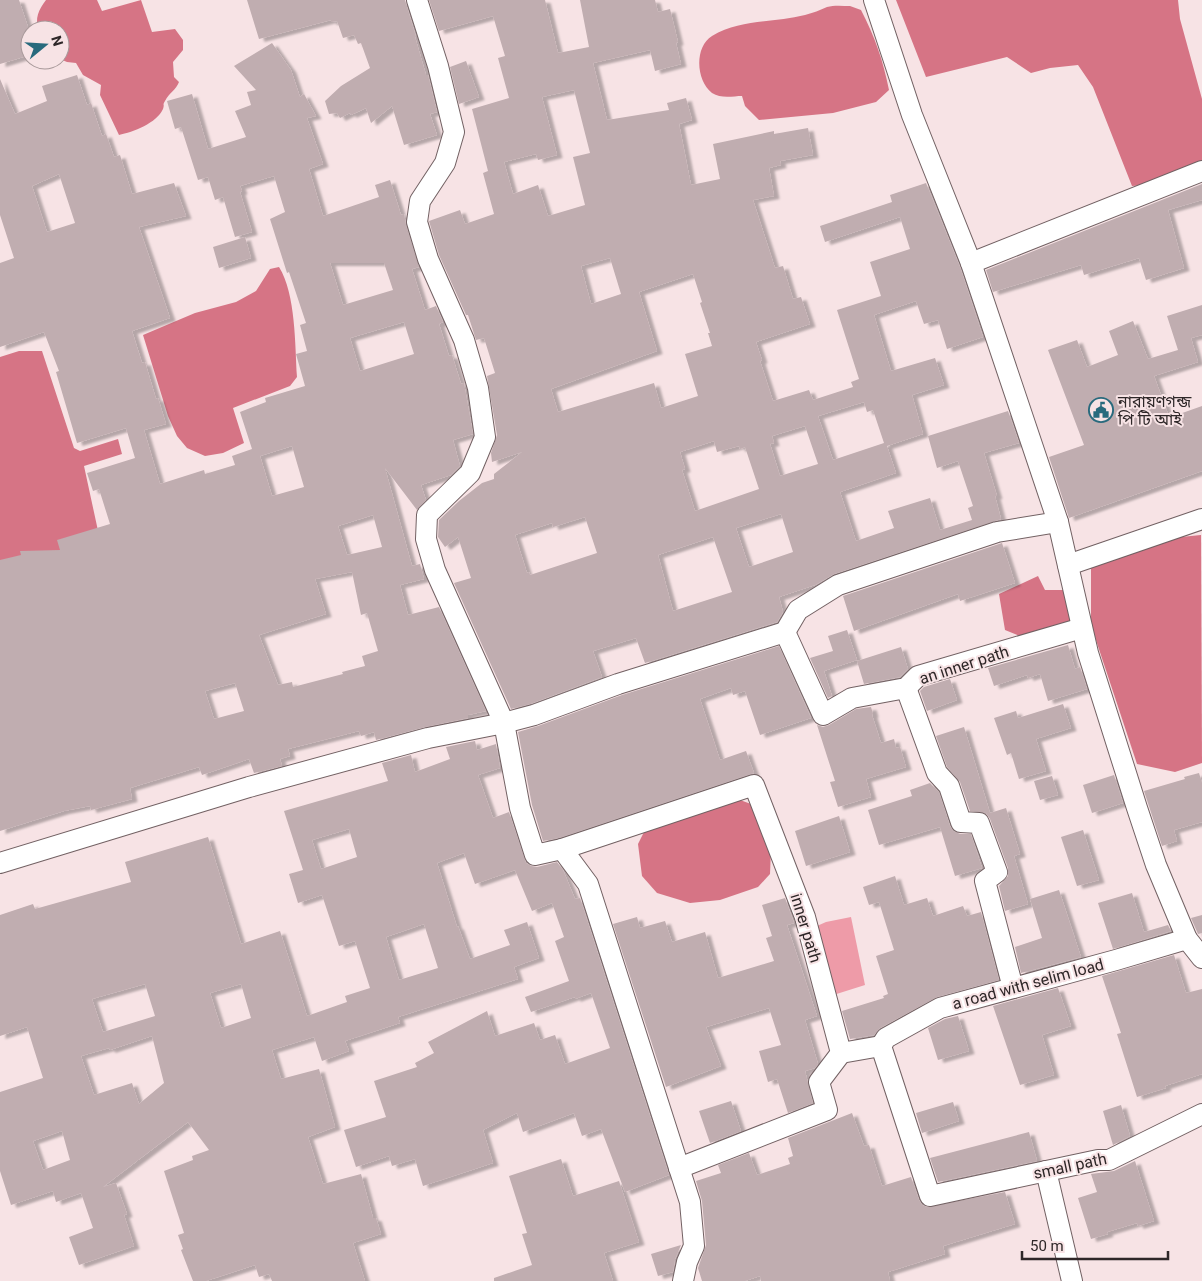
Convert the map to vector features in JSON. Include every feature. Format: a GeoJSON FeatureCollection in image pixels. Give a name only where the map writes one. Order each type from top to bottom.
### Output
{"type":"FeatureCollection","features":[{"type":"Feature","properties":{"kind":"street"},"geometry":{"type":"LineString","coordinates":[[417,0],[438,66],[454,132],[445,163],[420,201],[417,222],[428,259],[464,340],[478,388],[485,437],[470,473],[427,515],[426,539],[435,570],[504,723],[520,808],[535,854],[562,849],[588,884],[690,1202],[694,1246],[687,1262],[683,1281]]}},
{"type":"Feature","properties":{"kind":"street"},"geometry":{"type":"LineString","coordinates":[[874,0],[912,115],[971,263],[1058,522],[1091,662],[1142,825],[1156,865],[1187,939],[1202,958]]}},
{"type":"Feature","properties":{"kind":"street"},"geometry":{"type":"LineString","coordinates":[[971,263],[1202,171]]}},
{"type":"Feature","properties":{"kind":"street"},"geometry":{"type":"LineString","coordinates":[[1068,565],[1202,519]]}},
{"type":"Feature","properties":{"kind":"street"},"geometry":{"type":"LineString","coordinates":[[0,863],[249,787],[428,738],[534,715],[618,684],[785,632],[798,610],[838,585],[997,532],[1058,522]]}},
{"type":"Feature","properties":{"kind":"street","name":"an inner path"},"geometry":{"type":"LineString","coordinates":[[785,632],[823,715],[852,698],[906,688],[918,676],[1082,628]]}},
{"type":"Feature","properties":{"kind":"street"},"geometry":{"type":"LineString","coordinates":[[906,688],[937,773],[950,786],[961,822],[979,823],[997,872],[985,881],[1013,988]]}},
{"type":"Feature","properties":{"kind":"street","name":"inner path"},"geometry":{"type":"LineString","coordinates":[[562,849],[754,786],[805,916],[841,1053]]}},
{"type":"Feature","properties":{"kind":"street","name":"a road with selim load"},"geometry":{"type":"LineString","coordinates":[[881,1046],[886,1038],[940,1008],[1187,939]]}},
{"type":"Feature","properties":{"kind":"street"},"geometry":{"type":"LineString","coordinates":[[678,1168],[827,1110],[819,1082],[841,1053],[881,1046]]}},
{"type":"Feature","properties":{"kind":"street","name":"small path"},"geometry":{"type":"LineString","coordinates":[[881,1046],[930,1196],[1098,1160],[1109,1160],[1202,1114]]}},
{"type":"Feature","properties":{"kind":"street"},"geometry":{"type":"LineString","coordinates":[[1046,1171],[1072,1281]]}},
{"type":"Feature","properties":{"kind":"shaded area"},"geometry":{"type":"Polygon","coordinates":[[[46,0],[97,0],[102,11],[141,0],[152,32],[175,29],[183,40],[183,50],[173,62],[174,77],[179,82],[167,98],[163,109],[156,119],[131,132],[119,135],[100,95],[101,85],[83,75],[76,63],[70,62],[70,20],[37,20],[41,7],[46,0]]]}},
{"type":"Feature","properties":{"kind":"shaded area"},"geometry":{"type":"Polygon","coordinates":[[[896,0],[1178,0],[1180,19],[1202,99],[1202,167],[1160,184],[1132,186],[1093,87],[1078,65],[1050,68],[1031,73],[1007,57],[926,77],[896,0]]]}},
{"type":"Feature","properties":{"kind":"shaded area"},"geometry":{"type":"Polygon","coordinates":[[[830,6],[850,6],[861,10],[878,49],[884,69],[889,90],[876,102],[833,113],[759,120],[745,106],[742,96],[723,97],[716,95],[707,88],[703,81],[700,73],[700,56],[706,41],[712,36],[746,24],[793,18],[830,6]]]}},
{"type":"Feature","properties":{"kind":"shaded area"},"geometry":{"type":"Polygon","coordinates":[[[279,267],[285,278],[292,305],[297,377],[290,386],[233,408],[244,443],[223,453],[205,456],[187,448],[177,436],[168,416],[143,335],[195,313],[236,302],[256,291],[270,269],[279,267]]]}},
{"type":"Feature","properties":{"kind":"shaded area"},"geometry":{"type":"Polygon","coordinates":[[[19,351],[42,351],[74,448],[80,451],[118,439],[122,454],[84,466],[100,540],[0,573],[0,357],[19,351]]]}},
{"type":"Feature","properties":{"kind":"shaded area"},"geometry":{"type":"Polygon","coordinates":[[[1201,535],[1202,763],[1175,772],[1137,764],[1091,625],[1091,565],[1171,538],[1201,535]]]}},
{"type":"Feature","properties":{"kind":"shaded area"},"geometry":{"type":"Polygon","coordinates":[[[1038,576],[1045,590],[1063,590],[1073,624],[1025,638],[1005,630],[999,594],[1038,576]]]}},
{"type":"Feature","properties":{"kind":"shaded area"},"geometry":{"type":"Polygon","coordinates":[[[740,800],[751,804],[771,850],[770,874],[758,887],[720,900],[690,903],[657,893],[642,876],[638,844],[645,830],[740,800]]]}},
{"type":"Feature","properties":{"kind":"shaded area"},"geometry":{"type":"Polygon","coordinates":[[[851,917],[865,985],[827,997],[808,930],[826,922],[851,917]]]}},
{"type":"Feature","properties":{"kind":"building"},"geometry":{"type":"Polygon","coordinates":[[[0,0],[19,0],[26,20],[20,20],[20,58],[0,64],[0,0]]]}},
{"type":"Feature","properties":{"kind":"building"},"geometry":{"type":"Polygon","coordinates":[[[247,0],[405,0],[426,75],[428,75],[437,112],[430,114],[437,135],[404,145],[392,106],[371,123],[366,108],[340,118],[337,113],[329,114],[325,101],[341,86],[370,68],[361,43],[358,44],[354,35],[343,38],[337,21],[331,22],[331,20],[259,39],[247,0]]]}},
{"type":"Feature","properties":{"kind":"building"},"geometry":{"type":"Polygon","coordinates":[[[429,0],[545,0],[558,53],[589,47],[580,0],[655,0],[658,12],[670,9],[681,64],[655,71],[650,50],[593,63],[607,120],[669,110],[667,103],[686,98],[692,120],[679,124],[691,185],[720,179],[713,144],[774,131],[774,134],[808,128],[813,155],[780,161],[781,165],[769,168],[774,196],[753,200],[775,268],[783,266],[793,299],[801,297],[810,324],[756,342],[773,401],[809,390],[813,400],[853,387],[851,382],[859,379],[837,310],[881,296],[870,262],[910,249],[900,217],[825,242],[820,226],[892,202],[890,195],[926,183],[960,267],[983,337],[947,349],[938,320],[924,324],[916,301],[874,315],[891,371],[935,358],[944,385],[912,395],[923,434],[887,446],[896,473],[840,492],[856,541],[894,528],[888,511],[930,498],[940,530],[972,520],[968,508],[973,506],[958,461],[937,468],[928,436],[1008,411],[1019,443],[984,453],[997,496],[995,496],[1001,519],[834,574],[815,585],[779,597],[783,612],[777,622],[645,663],[636,638],[593,651],[602,677],[530,704],[511,709],[454,583],[471,578],[458,537],[445,547],[438,537],[439,520],[482,483],[494,479],[494,474],[522,452],[492,462],[491,453],[497,435],[487,376],[495,373],[484,338],[476,340],[468,315],[466,315],[439,255],[429,221],[460,210],[465,224],[494,214],[483,173],[488,171],[472,109],[509,98],[498,58],[505,56],[493,16],[439,31],[429,0]],[[574,90],[542,97],[557,155],[538,160],[536,154],[504,162],[513,194],[538,185],[548,216],[585,205],[573,157],[590,153],[574,90]],[[610,258],[581,266],[591,304],[621,294],[610,258]],[[693,274],[639,292],[657,351],[551,389],[558,412],[654,383],[661,408],[698,396],[685,354],[712,346],[708,333],[710,333],[700,303],[702,302],[693,274]],[[864,402],[818,416],[833,460],[884,443],[873,410],[867,412],[864,402]],[[805,426],[772,436],[774,443],[770,444],[780,476],[818,464],[805,426]],[[714,441],[680,452],[685,469],[682,470],[695,511],[759,489],[745,447],[740,449],[739,446],[717,452],[714,441]],[[781,514],[736,528],[749,567],[793,552],[781,514]],[[585,517],[553,527],[552,523],[515,535],[527,573],[529,572],[530,575],[597,553],[585,517]],[[713,537],[658,555],[673,611],[732,592],[713,537]]]}},
{"type":"Feature","properties":{"kind":"building"},"geometry":{"type":"Polygon","coordinates":[[[272,43],[291,70],[300,97],[304,94],[316,116],[307,118],[323,164],[309,169],[323,216],[379,197],[375,185],[390,180],[401,215],[404,214],[419,267],[412,269],[425,310],[436,306],[443,322],[439,324],[449,356],[452,355],[461,384],[464,383],[473,434],[453,440],[460,466],[451,475],[421,485],[426,500],[417,510],[385,468],[412,566],[420,564],[424,579],[400,585],[408,615],[439,607],[486,711],[468,715],[468,718],[376,740],[374,732],[361,736],[359,731],[288,749],[290,756],[280,759],[282,766],[254,773],[249,759],[202,775],[199,767],[130,788],[132,799],[91,810],[90,806],[64,811],[0,831],[0,560],[21,555],[20,551],[60,550],[57,540],[110,524],[99,489],[93,491],[87,473],[135,458],[126,428],[77,443],[56,372],[59,371],[44,332],[0,347],[0,263],[14,258],[0,215],[0,79],[15,114],[47,101],[42,86],[77,75],[87,105],[91,103],[102,136],[106,134],[114,157],[120,155],[132,194],[174,183],[186,216],[139,227],[170,318],[132,331],[142,363],[145,362],[166,424],[144,430],[160,484],[204,470],[205,474],[235,465],[232,456],[252,449],[240,412],[266,402],[265,398],[305,386],[296,354],[307,351],[300,325],[306,323],[289,272],[287,273],[270,219],[285,212],[274,176],[240,186],[242,191],[240,192],[252,232],[235,237],[223,197],[215,200],[208,177],[198,180],[181,127],[175,129],[167,101],[192,94],[208,149],[246,137],[235,111],[251,105],[247,92],[256,90],[234,66],[272,43]],[[59,174],[32,186],[47,232],[75,223],[59,174]],[[330,263],[343,305],[393,290],[384,263],[330,263]],[[404,322],[350,338],[360,371],[414,354],[404,322]],[[292,446],[260,456],[272,496],[304,487],[292,446]],[[373,515],[338,526],[347,555],[382,547],[373,515]],[[352,572],[315,579],[326,614],[259,635],[278,685],[292,682],[293,687],[343,674],[342,672],[365,666],[362,656],[378,651],[367,613],[361,615],[352,572]],[[235,683],[205,691],[214,719],[244,711],[235,683]]]}},
{"type":"Feature","properties":{"kind":"building"},"geometry":{"type":"Polygon","coordinates":[[[466,61],[479,97],[459,104],[450,67],[466,61]]]}},
{"type":"Feature","properties":{"kind":"building"},"geometry":{"type":"Polygon","coordinates":[[[1202,184],[1202,200],[1168,210],[1184,268],[1146,280],[1139,258],[1084,275],[1081,265],[993,292],[986,270],[1202,184]]]}},
{"type":"Feature","properties":{"kind":"building"},"geometry":{"type":"Polygon","coordinates":[[[245,237],[251,258],[219,268],[213,247],[245,237]]]}},
{"type":"Feature","properties":{"kind":"building"},"geometry":{"type":"Polygon","coordinates":[[[1202,305],[1202,335],[1191,338],[1198,362],[1154,376],[1168,414],[1171,417],[1202,406],[1202,471],[1069,518],[1049,457],[1084,445],[1048,350],[1077,340],[1087,367],[1118,355],[1109,331],[1133,321],[1148,359],[1178,350],[1167,316],[1202,305]]]}},
{"type":"Feature","properties":{"kind":"building"},"geometry":{"type":"Polygon","coordinates":[[[1002,543],[1015,583],[960,601],[958,594],[854,631],[843,596],[1002,543]]]}},
{"type":"Feature","properties":{"kind":"building"},"geometry":{"type":"Polygon","coordinates":[[[847,630],[857,660],[824,671],[832,696],[828,698],[810,658],[833,651],[828,636],[847,630]]]}},
{"type":"Feature","properties":{"kind":"building"},"geometry":{"type":"Polygon","coordinates":[[[1068,645],[1075,669],[1080,667],[1087,689],[1048,701],[1040,674],[1028,678],[1027,675],[994,686],[988,668],[1068,645]]]}},
{"type":"Feature","properties":{"kind":"building"},"geometry":{"type":"Polygon","coordinates":[[[779,646],[811,718],[760,735],[745,691],[733,695],[731,688],[700,699],[720,760],[746,751],[754,773],[559,838],[543,841],[532,805],[518,732],[622,695],[779,646]]]}},
{"type":"Feature","properties":{"kind":"building"},"geometry":{"type":"Polygon","coordinates":[[[901,647],[908,669],[900,677],[864,684],[857,661],[901,647]]]}},
{"type":"Feature","properties":{"kind":"building"},"geometry":{"type":"Polygon","coordinates":[[[950,679],[957,700],[927,711],[920,691],[924,687],[950,679]]]}},
{"type":"Feature","properties":{"kind":"building"},"geometry":{"type":"Polygon","coordinates":[[[1063,704],[1071,728],[1036,739],[1046,771],[1019,779],[1011,753],[1007,755],[994,718],[1016,711],[1018,718],[1063,704]]]}},
{"type":"Feature","properties":{"kind":"building"},"geometry":{"type":"Polygon","coordinates":[[[871,707],[881,743],[894,739],[896,748],[900,747],[906,767],[866,779],[871,797],[838,807],[830,782],[835,781],[817,725],[823,727],[829,725],[856,709],[871,707]]]}},
{"type":"Feature","properties":{"kind":"building"},"geometry":{"type":"Polygon","coordinates":[[[964,727],[990,813],[1006,808],[1020,854],[1014,856],[1028,904],[1005,911],[999,886],[1008,876],[1008,868],[990,819],[986,813],[970,811],[960,782],[947,767],[936,736],[964,727]]]}},
{"type":"Feature","properties":{"kind":"building"},"geometry":{"type":"Polygon","coordinates":[[[475,741],[477,750],[496,744],[500,768],[478,775],[493,818],[509,812],[526,863],[537,867],[557,862],[563,870],[575,899],[580,898],[669,1175],[625,1192],[601,1129],[582,1136],[574,1113],[523,1132],[517,1113],[483,1130],[493,1163],[423,1186],[415,1159],[392,1166],[389,1156],[356,1167],[344,1130],[386,1117],[374,1081],[417,1067],[415,1063],[434,1053],[428,1042],[487,1011],[495,1036],[534,1023],[540,1040],[555,1035],[565,1064],[610,1048],[591,993],[531,1012],[525,997],[569,981],[555,941],[564,937],[552,903],[532,911],[515,870],[475,884],[464,853],[437,863],[457,927],[470,959],[510,945],[504,930],[527,922],[539,958],[514,967],[518,979],[398,1017],[400,1023],[345,1041],[349,1051],[322,1061],[314,1037],[272,1050],[281,1079],[319,1069],[335,1127],[308,1137],[323,1184],[361,1174],[373,1218],[376,1218],[381,1234],[353,1243],[365,1281],[272,1281],[269,1274],[259,1277],[255,1265],[206,1281],[193,1281],[181,1250],[183,1249],[178,1235],[184,1233],[164,1171],[193,1160],[192,1156],[209,1150],[188,1122],[103,1187],[116,1183],[127,1214],[124,1215],[134,1246],[79,1265],[69,1237],[93,1228],[81,1193],[56,1202],[53,1191],[11,1205],[0,1171],[0,1092],[43,1078],[27,1027],[0,1036],[0,915],[33,904],[35,909],[131,882],[125,862],[208,837],[241,944],[280,931],[307,1016],[347,1002],[345,996],[370,988],[355,941],[339,946],[322,895],[298,903],[289,874],[303,870],[284,811],[388,781],[382,763],[411,755],[415,772],[450,759],[446,747],[475,741]],[[349,829],[312,840],[321,869],[357,857],[349,829]],[[424,924],[386,937],[399,980],[438,968],[424,924]],[[145,984],[92,999],[103,1032],[155,1016],[145,984]],[[241,984],[210,993],[221,1028],[251,1018],[241,984]],[[152,1036],[110,1050],[109,1048],[81,1056],[94,1095],[132,1083],[139,1104],[164,1083],[152,1036]],[[62,1131],[33,1141],[43,1170],[70,1160],[62,1131]]]}},
{"type":"Feature","properties":{"kind":"building"},"geometry":{"type":"Polygon","coordinates":[[[1199,773],[1202,783],[1202,822],[1174,830],[1177,841],[1162,846],[1144,791],[1199,773]]]}},
{"type":"Feature","properties":{"kind":"building"},"geometry":{"type":"Polygon","coordinates":[[[1114,775],[1123,803],[1092,813],[1083,785],[1114,775]]]}},
{"type":"Feature","properties":{"kind":"building"},"geometry":{"type":"Polygon","coordinates":[[[1052,776],[1058,795],[1040,800],[1034,781],[1052,776]]]}},
{"type":"Feature","properties":{"kind":"building"},"geometry":{"type":"Polygon","coordinates":[[[930,783],[939,792],[953,831],[960,834],[971,834],[982,868],[955,876],[940,827],[879,845],[868,810],[912,796],[910,790],[930,783]]]}},
{"type":"Feature","properties":{"kind":"building"},"geometry":{"type":"Polygon","coordinates":[[[839,816],[850,852],[806,866],[795,831],[839,816]]]}},
{"type":"Feature","properties":{"kind":"building"},"geometry":{"type":"Polygon","coordinates":[[[1083,830],[1099,880],[1077,886],[1061,837],[1083,830]]]}},
{"type":"Feature","properties":{"kind":"building"},"geometry":{"type":"Polygon","coordinates":[[[895,876],[904,905],[927,898],[933,916],[963,906],[967,916],[981,912],[999,980],[937,997],[880,1028],[874,1035],[850,1039],[842,1011],[884,998],[883,996],[888,994],[876,956],[894,950],[879,902],[869,905],[863,887],[895,876]]]}},
{"type":"Feature","properties":{"kind":"building"},"geometry":{"type":"Polygon","coordinates":[[[1059,890],[1081,957],[1021,973],[1015,947],[1042,938],[1030,899],[1059,890]]]}},
{"type":"Feature","properties":{"kind":"building"},"geometry":{"type":"Polygon","coordinates":[[[1132,893],[1144,932],[1168,925],[1171,931],[1113,949],[1098,903],[1132,893]]]}},
{"type":"Feature","properties":{"kind":"building"},"geometry":{"type":"Polygon","coordinates":[[[785,898],[794,923],[787,925],[817,1016],[805,1020],[818,1064],[815,1068],[805,1071],[813,1103],[788,1113],[777,1079],[768,1082],[759,1051],[781,1045],[769,1008],[706,1027],[721,1066],[666,1087],[613,924],[637,917],[640,928],[665,921],[672,942],[705,932],[718,978],[774,961],[766,938],[772,936],[762,905],[785,898]]]}},
{"type":"Feature","properties":{"kind":"building"},"geometry":{"type":"Polygon","coordinates":[[[1202,915],[1202,933],[1198,934],[1191,918],[1202,915]]]}},
{"type":"Feature","properties":{"kind":"building"},"geometry":{"type":"Polygon","coordinates":[[[1174,955],[1186,993],[1202,989],[1202,1074],[1137,1097],[1117,1034],[1121,1033],[1102,976],[1174,955]]]}},
{"type":"Feature","properties":{"kind":"building"},"geometry":{"type":"Polygon","coordinates":[[[1058,988],[1071,1026],[1042,1035],[1054,1075],[1020,1085],[993,1006],[1058,988]]]}},
{"type":"Feature","properties":{"kind":"building"},"geometry":{"type":"Polygon","coordinates":[[[958,1016],[969,1051],[938,1060],[928,1028],[945,1019],[958,1016]]]}},
{"type":"Feature","properties":{"kind":"building"},"geometry":{"type":"Polygon","coordinates":[[[731,1101],[741,1131],[710,1143],[699,1111],[731,1101]]]}},
{"type":"Feature","properties":{"kind":"building"},"geometry":{"type":"Polygon","coordinates":[[[953,1102],[959,1121],[922,1133],[916,1113],[953,1102]]]}},
{"type":"Feature","properties":{"kind":"building"},"geometry":{"type":"Polygon","coordinates":[[[1121,1105],[1130,1136],[1113,1145],[1103,1111],[1121,1105]]]}},
{"type":"Feature","properties":{"kind":"building"},"geometry":{"type":"Polygon","coordinates":[[[852,1113],[864,1146],[869,1145],[882,1186],[911,1177],[919,1200],[922,1205],[927,1207],[1005,1192],[1015,1224],[943,1246],[945,1254],[888,1272],[890,1281],[761,1281],[760,1276],[745,1281],[702,1281],[698,1268],[706,1245],[702,1201],[696,1181],[721,1173],[718,1165],[749,1153],[757,1175],[790,1164],[788,1158],[793,1156],[788,1138],[852,1113]]]}},
{"type":"Feature","properties":{"kind":"building"},"geometry":{"type":"Polygon","coordinates":[[[1029,1132],[1037,1161],[938,1182],[930,1158],[1029,1132]]]}},
{"type":"Feature","properties":{"kind":"building"},"geometry":{"type":"Polygon","coordinates":[[[561,1159],[573,1196],[619,1181],[639,1242],[604,1253],[613,1281],[494,1281],[494,1278],[532,1265],[522,1234],[527,1233],[509,1176],[561,1159]]]}},
{"type":"Feature","properties":{"kind":"building"},"geometry":{"type":"Polygon","coordinates":[[[1135,1161],[1154,1221],[1138,1226],[1137,1223],[1091,1239],[1078,1198],[1097,1192],[1091,1174],[1114,1171],[1135,1161]]]}},
{"type":"Feature","properties":{"kind":"building"},"geometry":{"type":"Polygon","coordinates":[[[681,1245],[675,1259],[673,1272],[658,1276],[651,1254],[681,1245]]]}},
{"type":"Feature","properties":{"kind":"place","name":"নারায়ণগন্জ পি টি আই"},"geometry":{"type":"Point","coordinates":[1101,410]}}]}
